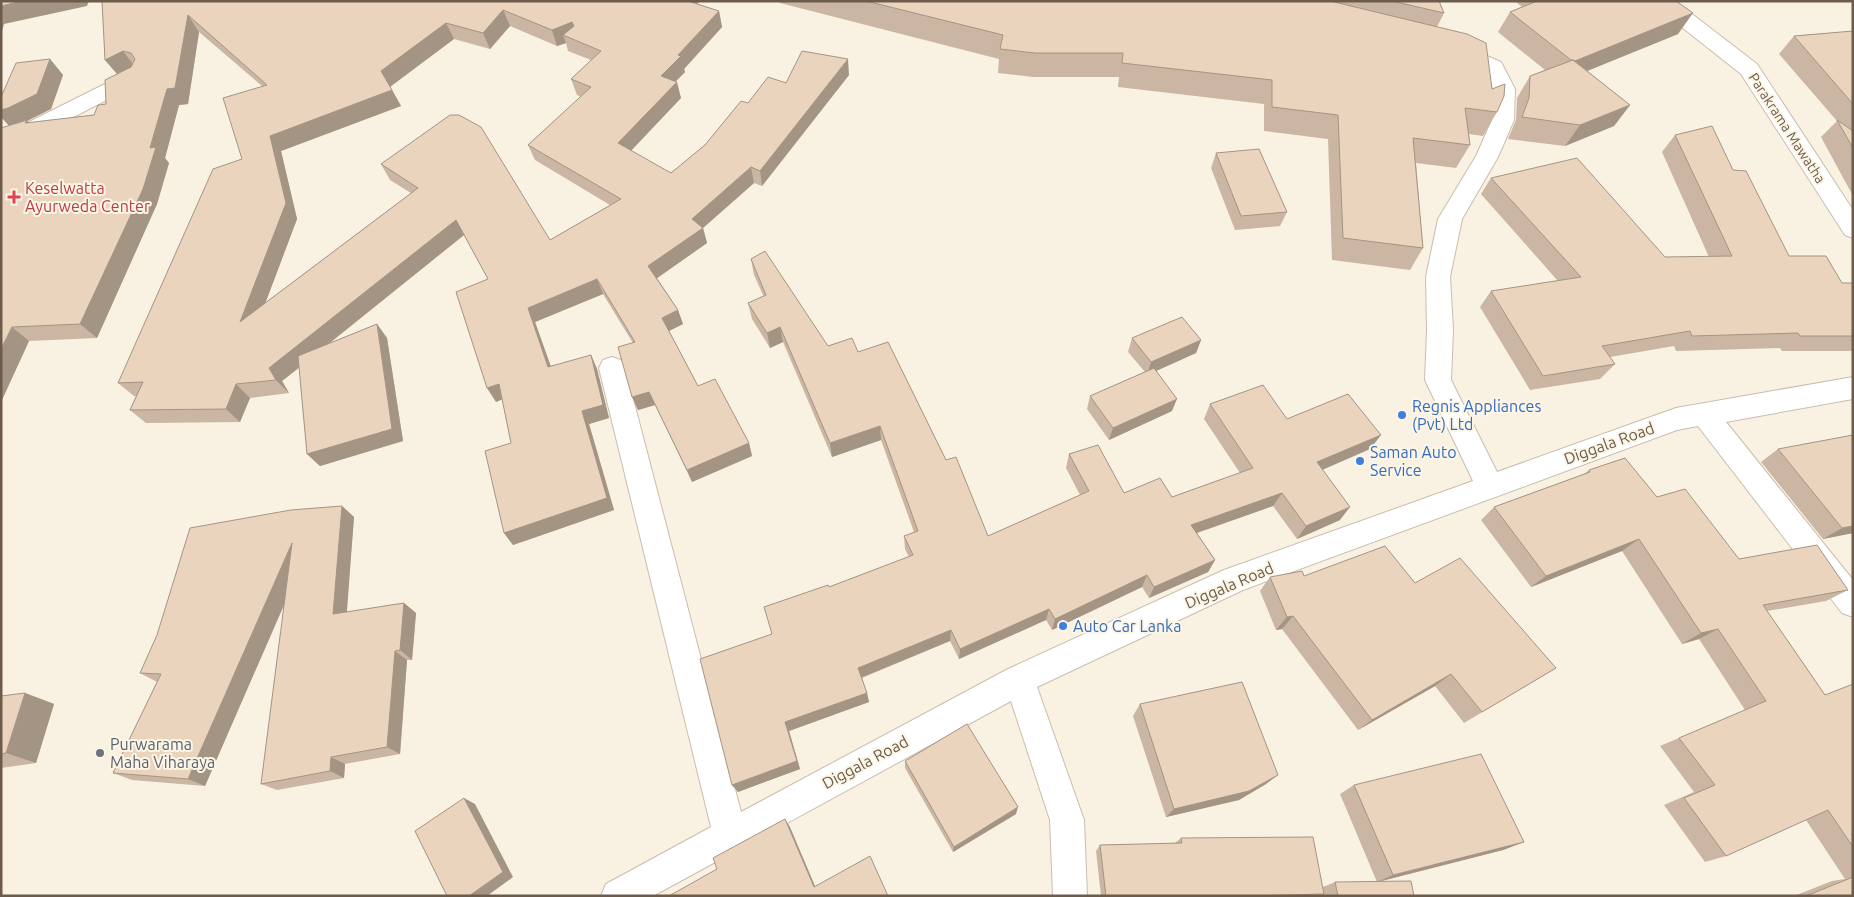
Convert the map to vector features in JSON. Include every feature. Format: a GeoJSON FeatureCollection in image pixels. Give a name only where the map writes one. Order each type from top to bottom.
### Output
{"type":"FeatureCollection","features":[{"type":"Feature","properties":{"kind":"street","name":"Parakrama Mawatha"},"geometry":{"type":"LineString","coordinates":[[1662,1],[1749,69],[1853,229]]}},
{"type":"Feature","properties":{"kind":"street"},"geometry":{"type":"LineString","coordinates":[[1434,45],[1462,51],[1493,67],[1504,89],[1503,120],[1487,157],[1450,219],[1438,277],[1440,330],[1438,380],[1490,486]]}},
{"type":"Feature","properties":{"kind":"street"},"geometry":{"type":"LineString","coordinates":[[1,139],[31,130],[135,76]]}},
{"type":"Feature","properties":{"kind":"street"},"geometry":{"type":"LineString","coordinates":[[612,368],[730,835]]}},
{"type":"Feature","properties":{"kind":"street","name":"Diggala Road"},"geometry":{"type":"LineString","coordinates":[[618,896],[1019,680],[1234,580],[1676,419],[1853,388]]}},
{"type":"Feature","properties":{"kind":"street"},"geometry":{"type":"LineString","coordinates":[[1704,414],[1853,603]]}},
{"type":"Feature","properties":{"kind":"street"},"geometry":{"type":"LineString","coordinates":[[1019,680],[1067,820],[1070,896]]}},
{"type":"Feature","properties":{"kind":"building"},"geometry":{"type":"Polygon","coordinates":[[[1,1],[22,1],[1,6],[1,1]]]}},
{"type":"Feature","properties":{"kind":"building"},"geometry":{"type":"Polygon","coordinates":[[[102,1],[688,1],[719,11],[678,55],[681,56],[661,76],[677,82],[618,143],[671,173],[705,145],[741,101],[748,103],[768,77],[786,83],[802,51],[848,59],[760,171],[751,167],[692,219],[703,228],[648,266],[678,310],[662,318],[698,386],[715,379],[749,443],[687,470],[649,392],[632,397],[618,347],[635,342],[597,279],[528,308],[548,367],[591,355],[603,405],[582,411],[607,498],[504,533],[485,451],[511,443],[499,384],[487,388],[456,292],[488,279],[456,220],[269,368],[276,380],[236,384],[226,409],[130,410],[143,382],[118,383],[213,169],[242,159],[223,98],[267,85],[188,15],[175,88],[167,89],[150,148],[156,147],[143,189],[80,324],[12,327],[1,349],[1,128],[27,120],[25,123],[94,115],[98,105],[106,104],[105,80],[131,67],[135,59],[131,53],[123,51],[105,60],[102,1]],[[503,10],[483,33],[446,23],[381,71],[392,90],[270,136],[286,203],[240,322],[418,188],[381,164],[450,115],[459,115],[481,127],[550,240],[621,199],[528,145],[591,87],[571,79],[601,51],[563,35],[574,26],[572,22],[552,30],[503,10]]]}},
{"type":"Feature","properties":{"kind":"building"},"geometry":{"type":"Polygon","coordinates":[[[866,1],[1330,1],[1467,34],[1486,43],[1492,89],[1505,84],[1504,96],[1497,112],[1465,108],[1470,145],[1413,138],[1423,248],[1343,238],[1338,115],[1272,107],[1272,80],[1122,63],[1123,53],[1035,53],[1000,49],[1003,35],[866,1]]]}},
{"type":"Feature","properties":{"kind":"building"},"geometry":{"type":"Polygon","coordinates":[[[1392,1],[1439,1],[1444,13],[1392,1]]]}},
{"type":"Feature","properties":{"kind":"building"},"geometry":{"type":"Polygon","coordinates":[[[1537,1],[1676,1],[1693,13],[1575,61],[1571,60],[1510,12],[1537,1]]]}},
{"type":"Feature","properties":{"kind":"building"},"geometry":{"type":"Polygon","coordinates":[[[1853,31],[1853,104],[1794,36],[1853,31]]]}},
{"type":"Feature","properties":{"kind":"building"},"geometry":{"type":"Polygon","coordinates":[[[50,59],[37,94],[1,110],[1,97],[16,63],[50,59]]]}},
{"type":"Feature","properties":{"kind":"building"},"geometry":{"type":"Polygon","coordinates":[[[1573,60],[1630,105],[1580,125],[1522,117],[1529,98],[1530,76],[1573,60]]]}},
{"type":"Feature","properties":{"kind":"building"},"geometry":{"type":"Polygon","coordinates":[[[1837,120],[1853,131],[1853,148],[1837,120]]]}},
{"type":"Feature","properties":{"kind":"building"},"geometry":{"type":"Polygon","coordinates":[[[1712,126],[1733,170],[1746,171],[1789,256],[1826,256],[1842,283],[1853,283],[1853,336],[1800,336],[1798,333],[1692,336],[1690,331],[1602,346],[1615,364],[1543,376],[1491,291],[1581,277],[1491,178],[1577,158],[1665,257],[1732,256],[1675,135],[1712,126]]]}},
{"type":"Feature","properties":{"kind":"building"},"geometry":{"type":"Polygon","coordinates":[[[1259,149],[1287,212],[1241,216],[1216,153],[1259,149]]]}},
{"type":"Feature","properties":{"kind":"building"},"geometry":{"type":"Polygon","coordinates":[[[765,251],[828,346],[852,338],[858,352],[888,342],[946,460],[956,457],[988,536],[1089,491],[1069,454],[1098,445],[1124,493],[1160,478],[1172,497],[1253,468],[1210,404],[1263,385],[1287,419],[1348,394],[1381,435],[1317,462],[1350,507],[1306,526],[1282,493],[1191,525],[1215,560],[1154,587],[1147,575],[1055,619],[1049,609],[960,649],[951,630],[858,668],[867,693],[785,722],[797,761],[732,785],[700,659],[772,634],[764,607],[828,585],[829,587],[913,555],[904,536],[918,531],[880,426],[830,443],[780,327],[767,333],[748,303],[766,295],[751,259],[765,251]]]}},
{"type":"Feature","properties":{"kind":"building"},"geometry":{"type":"Polygon","coordinates":[[[1182,317],[1201,340],[1151,362],[1132,338],[1182,317]]]}},
{"type":"Feature","properties":{"kind":"building"},"geometry":{"type":"Polygon","coordinates":[[[377,324],[392,429],[307,454],[298,356],[377,324]]]}},
{"type":"Feature","properties":{"kind":"building"},"geometry":{"type":"Polygon","coordinates":[[[1154,368],[1177,399],[1113,428],[1090,396],[1154,368]]]}},
{"type":"Feature","properties":{"kind":"building"},"geometry":{"type":"Polygon","coordinates":[[[1853,435],[1853,526],[1842,528],[1778,449],[1853,435]]]}},
{"type":"Feature","properties":{"kind":"building"},"geometry":{"type":"Polygon","coordinates":[[[1625,458],[1657,497],[1685,489],[1739,559],[1817,545],[1848,590],[1763,605],[1825,695],[1853,684],[1853,847],[1828,810],[1726,856],[1684,798],[1715,785],[1679,738],[1766,701],[1718,629],[1701,633],[1639,539],[1546,576],[1494,507],[1625,458]]]}},
{"type":"Feature","properties":{"kind":"building"},"geometry":{"type":"Polygon","coordinates":[[[342,506],[333,614],[404,603],[400,650],[395,651],[387,747],[331,757],[330,771],[261,784],[292,543],[188,779],[113,773],[161,674],[140,673],[157,635],[190,528],[291,510],[342,506]]]}},
{"type":"Feature","properties":{"kind":"building"},"geometry":{"type":"Polygon","coordinates":[[[1385,546],[1415,583],[1460,558],[1556,668],[1482,712],[1451,674],[1372,720],[1293,616],[1287,617],[1270,577],[1302,571],[1304,576],[1385,546]]]}},
{"type":"Feature","properties":{"kind":"building"},"geometry":{"type":"Polygon","coordinates":[[[1242,682],[1278,775],[1249,791],[1174,809],[1140,704],[1242,682]]]}},
{"type":"Feature","properties":{"kind":"building"},"geometry":{"type":"Polygon","coordinates":[[[25,693],[6,753],[1,754],[1,696],[25,693]]]}},
{"type":"Feature","properties":{"kind":"building"},"geometry":{"type":"Polygon","coordinates":[[[967,724],[1018,807],[954,847],[905,761],[967,724]]]}},
{"type":"Feature","properties":{"kind":"building"},"geometry":{"type":"Polygon","coordinates":[[[1481,754],[1524,842],[1393,875],[1354,785],[1481,754]]]}},
{"type":"Feature","properties":{"kind":"building"},"geometry":{"type":"Polygon","coordinates":[[[464,798],[503,872],[469,896],[447,896],[415,831],[464,798]]]}},
{"type":"Feature","properties":{"kind":"building"},"geometry":{"type":"Polygon","coordinates":[[[785,819],[814,887],[870,856],[888,896],[669,896],[717,869],[713,858],[785,819]]]}},
{"type":"Feature","properties":{"kind":"building"},"geometry":{"type":"Polygon","coordinates":[[[1313,837],[1324,894],[1106,896],[1100,845],[1182,843],[1181,838],[1313,837]]]}},
{"type":"Feature","properties":{"kind":"building"},"geometry":{"type":"Polygon","coordinates":[[[1853,877],[1853,896],[1806,896],[1853,877]]]}},
{"type":"Feature","properties":{"kind":"building"},"geometry":{"type":"Polygon","coordinates":[[[1411,881],[1414,896],[1338,896],[1335,882],[1411,881]]]}},
{"type":"Feature","properties":{"kind":"place","name":"Keselwatta Ayurweda Center"},"geometry":{"type":"Point","coordinates":[14,197]}},
{"type":"Feature","properties":{"kind":"place","name":"Regnis Appliances (Pvt) Ltd"},"geometry":{"type":"Point","coordinates":[1402,415]}},
{"type":"Feature","properties":{"kind":"place","name":"Saman Auto Service"},"geometry":{"type":"Point","coordinates":[1360,461]}},
{"type":"Feature","properties":{"kind":"place","name":"Auto Car Lanka"},"geometry":{"type":"Point","coordinates":[1063,626]}},
{"type":"Feature","properties":{"kind":"place","name":"Purwarama Maha Viharaya"},"geometry":{"type":"Point","coordinates":[100,753]}}]}
